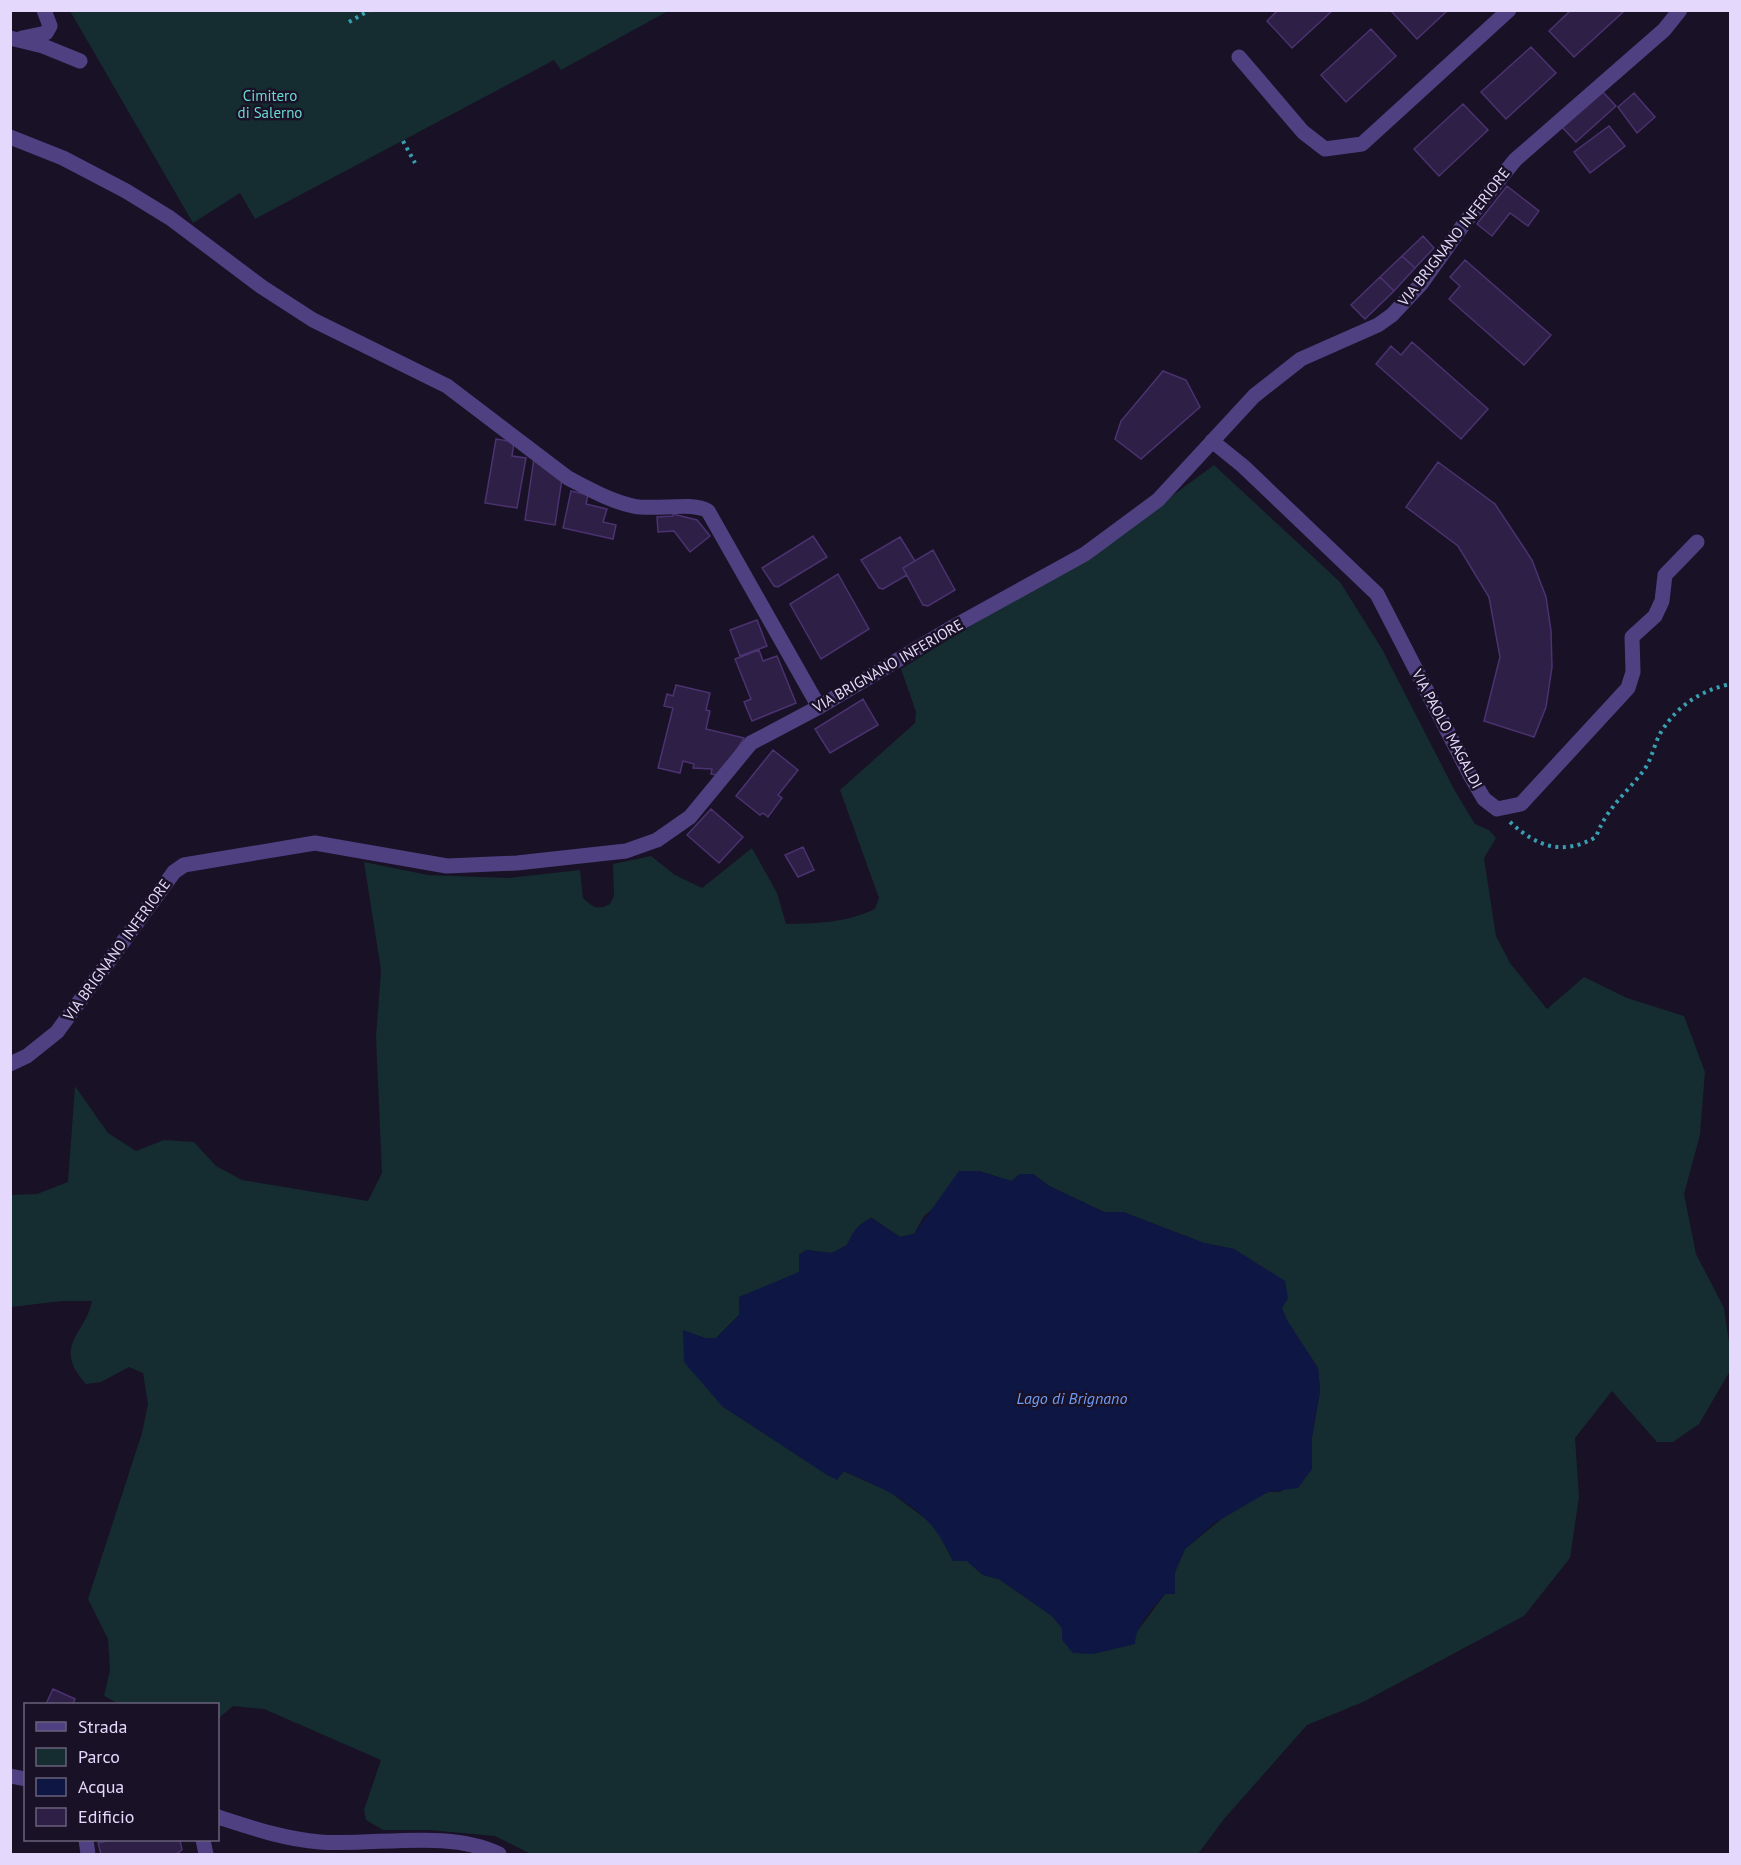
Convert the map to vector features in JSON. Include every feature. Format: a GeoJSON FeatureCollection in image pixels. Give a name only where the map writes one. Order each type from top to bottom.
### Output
{"type":"FeatureCollection","features":[{"type":"Feature","properties":{"kind":"street"},"geometry":{"type":"LineString","coordinates":[[12,38],[46,33],[50,26],[44,10]]}},
{"type":"Feature","properties":{"kind":"street"},"geometry":{"type":"LineString","coordinates":[[1239,57],[1304,132],[1325,148],[1362,144],[1509,10]]}},
{"type":"Feature","properties":{"kind":"street","name":"VIA BRIGNANO INFERIORE"},"geometry":{"type":"LineString","coordinates":[[10,1065],[27,1056],[57,1032],[174,872],[184,865],[315,843],[447,866],[527,862],[626,851],[657,840],[679,826],[751,743],[819,707],[953,627],[1085,554],[1124,528],[1158,500],[1254,396],[1301,359],[1378,325],[1402,306],[1515,160],[1664,30],[1680,10]]}},
{"type":"Feature","properties":{"kind":"street"},"geometry":{"type":"LineString","coordinates":[[12,38],[80,61]]}},
{"type":"Feature","properties":{"kind":"street"},"geometry":{"type":"LineString","coordinates":[[10,137],[63,158],[126,191],[170,218],[262,287],[313,320],[447,386],[578,483],[611,500],[635,507],[665,509],[693,507],[708,511],[819,707]]}},
{"type":"Feature","properties":{"kind":"street","name":"VIA PAOLO MAGALDI"},"geometry":{"type":"LineString","coordinates":[[1212,441],[1243,466],[1377,594],[1470,775],[1484,799],[1497,809]]}},
{"type":"Feature","properties":{"kind":"street"},"geometry":{"type":"LineString","coordinates":[[1497,809],[1521,804],[1628,688],[1633,672],[1632,637],[1655,616],[1662,601],[1665,575],[1697,542]]}},
{"type":"Feature","properties":{"kind":"street"},"geometry":{"type":"LineString","coordinates":[[219,1817],[290,1838],[323,1842],[427,1841],[461,1844],[499,1854]]}},
{"type":"Feature","properties":{"kind":"path"},"geometry":{"type":"LineString","coordinates":[[350,22],[370,10]]}},
{"type":"Feature","properties":{"kind":"path"},"geometry":{"type":"LineString","coordinates":[[403,141],[415,163]]}},
{"type":"Feature","properties":{"kind":"path"},"geometry":{"type":"LineString","coordinates":[[1497,809],[1523,834],[1548,847],[1579,847],[1596,837],[1602,820],[1621,794],[1644,769],[1661,732],[1684,703],[1708,689],[1731,684]]}},
{"type":"Feature","properties":{"kind":"green space","name":"Cimitero di Salerno"},"geometry":{"type":"Polygon","coordinates":[[[70,11],[668,11],[561,70],[554,60],[255,219],[240,193],[193,223],[70,11]]]}},
{"type":"Feature","properties":{"kind":"green space"},"geometry":{"type":"Polygon","coordinates":[[[1214,465],[1340,582],[1382,649],[1455,791],[1475,824],[1489,830],[1496,838],[1484,858],[1496,936],[1510,963],[1547,1009],[1584,977],[1627,998],[1684,1016],[1705,1072],[1700,1135],[1684,1194],[1696,1254],[1724,1308],[1730,1349],[1730,1371],[1699,1424],[1673,1442],[1657,1442],[1612,1391],[1575,1438],[1579,1497],[1570,1558],[1524,1616],[1363,1702],[1307,1725],[1224,1819],[1198,1854],[531,1854],[495,1836],[429,1830],[383,1830],[366,1820],[364,1810],[381,1760],[264,1709],[233,1706],[219,1718],[219,1703],[117,1703],[104,1696],[110,1670],[108,1639],[88,1599],[142,1433],[148,1404],[143,1373],[129,1367],[101,1382],[86,1384],[76,1371],[71,1360],[71,1350],[92,1301],[62,1301],[11,1307],[10,1195],[37,1194],[68,1182],[75,1086],[108,1133],[136,1151],[164,1140],[194,1142],[216,1166],[242,1180],[368,1201],[382,1173],[376,1037],[381,970],[364,862],[428,875],[508,878],[580,870],[583,898],[598,908],[610,904],[614,896],[613,864],[651,856],[675,875],[702,888],[752,848],[777,893],[786,924],[821,923],[864,914],[875,909],[879,898],[840,790],[915,723],[916,712],[901,669],[1123,532],[1214,465]],[[979,1171],[924,1216],[914,1234],[900,1237],[872,1218],[856,1229],[847,1245],[832,1253],[806,1250],[799,1255],[799,1272],[739,1315],[716,1338],[705,1338],[684,1331],[722,1406],[805,1460],[843,1471],[890,1492],[934,1525],[953,1561],[967,1561],[983,1575],[999,1579],[1052,1616],[1062,1628],[1136,1633],[1165,1594],[1175,1594],[1175,1572],[1185,1549],[1230,1512],[1268,1492],[1280,1492],[1312,1469],[1312,1437],[1320,1391],[1318,1368],[1286,1320],[1281,1308],[1288,1298],[1234,1249],[1204,1243],[1123,1212],[1104,1212],[1049,1186],[1033,1174],[1011,1181],[979,1171]]]}},
{"type":"Feature","properties":{"kind":"water","name":"Lago di Brignano"},"geometry":{"type":"Polygon","coordinates":[[[959,1171],[979,1171],[1011,1181],[1020,1174],[1033,1174],[1049,1186],[1104,1212],[1123,1212],[1204,1243],[1234,1249],[1285,1281],[1288,1298],[1282,1308],[1287,1320],[1318,1368],[1320,1390],[1312,1437],[1312,1469],[1298,1488],[1268,1492],[1213,1524],[1185,1549],[1175,1572],[1175,1594],[1165,1594],[1150,1611],[1138,1630],[1135,1644],[1093,1654],[1073,1653],[1062,1640],[1062,1628],[1052,1616],[999,1579],[983,1575],[967,1561],[953,1561],[933,1527],[909,1504],[844,1471],[837,1480],[827,1475],[722,1406],[684,1362],[683,1330],[705,1338],[716,1338],[739,1315],[739,1297],[799,1272],[799,1255],[806,1250],[832,1253],[847,1245],[856,1229],[871,1218],[900,1237],[914,1234],[959,1171]]]}},
{"type":"Feature","properties":{"kind":"building"},"geometry":{"type":"Polygon","coordinates":[[[1278,10],[1333,10],[1292,48],[1267,21],[1278,10]]]}},
{"type":"Feature","properties":{"kind":"building"},"geometry":{"type":"Polygon","coordinates":[[[1394,10],[1448,10],[1417,39],[1392,12],[1394,10]]]}},
{"type":"Feature","properties":{"kind":"building"},"geometry":{"type":"Polygon","coordinates":[[[1571,10],[1622,10],[1623,12],[1574,57],[1549,31],[1571,10]]]}},
{"type":"Feature","properties":{"kind":"building"},"geometry":{"type":"Polygon","coordinates":[[[1371,29],[1396,56],[1346,102],[1321,75],[1371,29]]]}},
{"type":"Feature","properties":{"kind":"building"},"geometry":{"type":"Polygon","coordinates":[[[1531,47],[1556,73],[1506,119],[1481,92],[1531,47]]]}},
{"type":"Feature","properties":{"kind":"building"},"geometry":{"type":"Polygon","coordinates":[[[1602,91],[1616,106],[1576,142],[1562,127],[1602,91]]]}},
{"type":"Feature","properties":{"kind":"building"},"geometry":{"type":"Polygon","coordinates":[[[1634,93],[1655,117],[1637,133],[1618,107],[1634,93]]]}},
{"type":"Feature","properties":{"kind":"building"},"geometry":{"type":"Polygon","coordinates":[[[1463,104],[1488,130],[1439,176],[1414,149],[1463,104]]]}},
{"type":"Feature","properties":{"kind":"building"},"geometry":{"type":"Polygon","coordinates":[[[1609,126],[1625,146],[1590,173],[1574,152],[1609,126]]]}},
{"type":"Feature","properties":{"kind":"building"},"geometry":{"type":"Polygon","coordinates":[[[1507,186],[1539,211],[1528,226],[1510,213],[1492,236],[1477,224],[1507,186]]]}},
{"type":"Feature","properties":{"kind":"building"},"geometry":{"type":"Polygon","coordinates":[[[1423,236],[1434,248],[1415,268],[1402,256],[1423,236]]]}},
{"type":"Feature","properties":{"kind":"building"},"geometry":{"type":"Polygon","coordinates":[[[1402,256],[1415,268],[1394,291],[1380,277],[1402,256]]]}},
{"type":"Feature","properties":{"kind":"building"},"geometry":{"type":"Polygon","coordinates":[[[1465,260],[1551,335],[1524,365],[1449,299],[1460,286],[1450,277],[1465,260]]]}},
{"type":"Feature","properties":{"kind":"building"},"geometry":{"type":"Polygon","coordinates":[[[1380,277],[1394,291],[1365,319],[1351,305],[1380,277]]]}},
{"type":"Feature","properties":{"kind":"building"},"geometry":{"type":"Polygon","coordinates":[[[1412,342],[1488,409],[1461,439],[1376,364],[1391,346],[1401,355],[1412,342]]]}},
{"type":"Feature","properties":{"kind":"building"},"geometry":{"type":"Polygon","coordinates":[[[1163,371],[1186,380],[1200,407],[1141,459],[1115,439],[1121,421],[1163,371]]]}},
{"type":"Feature","properties":{"kind":"building"},"geometry":{"type":"Polygon","coordinates":[[[496,439],[514,442],[512,456],[526,458],[517,508],[485,503],[496,439]]]}},
{"type":"Feature","properties":{"kind":"building"},"geometry":{"type":"Polygon","coordinates":[[[534,458],[562,479],[555,525],[525,520],[534,458]]]}},
{"type":"Feature","properties":{"kind":"building"},"geometry":{"type":"Polygon","coordinates":[[[1438,462],[1495,504],[1532,560],[1546,597],[1551,631],[1552,667],[1546,707],[1534,737],[1484,721],[1500,657],[1489,597],[1458,546],[1406,507],[1438,462]]]}},
{"type":"Feature","properties":{"kind":"building"},"geometry":{"type":"Polygon","coordinates":[[[571,491],[588,495],[586,504],[607,509],[603,522],[616,525],[613,539],[563,528],[571,491]]]}},
{"type":"Feature","properties":{"kind":"building"},"geometry":{"type":"Polygon","coordinates":[[[673,514],[697,520],[710,536],[690,552],[674,531],[658,532],[657,517],[673,516],[673,514]]]}},
{"type":"Feature","properties":{"kind":"building"},"geometry":{"type":"Polygon","coordinates":[[[813,536],[827,557],[778,587],[774,586],[762,568],[813,536]]]}},
{"type":"Feature","properties":{"kind":"building"},"geometry":{"type":"Polygon","coordinates":[[[900,537],[915,561],[903,568],[907,575],[883,589],[879,588],[861,560],[900,537]]]}},
{"type":"Feature","properties":{"kind":"building"},"geometry":{"type":"Polygon","coordinates":[[[933,550],[955,590],[928,606],[923,605],[903,568],[933,550]]]}},
{"type":"Feature","properties":{"kind":"building"},"geometry":{"type":"Polygon","coordinates":[[[838,574],[869,629],[821,659],[790,604],[838,574]]]}},
{"type":"Feature","properties":{"kind":"building"},"geometry":{"type":"Polygon","coordinates":[[[757,620],[767,646],[740,656],[730,630],[757,620]]]}},
{"type":"Feature","properties":{"kind":"building"},"geometry":{"type":"Polygon","coordinates":[[[759,650],[763,661],[777,656],[796,703],[752,721],[744,702],[751,699],[735,659],[759,650]]]}},
{"type":"Feature","properties":{"kind":"building"},"geometry":{"type":"Polygon","coordinates":[[[676,685],[710,693],[706,710],[710,711],[706,729],[744,738],[720,776],[711,774],[712,769],[693,768],[694,764],[683,761],[680,773],[658,768],[673,708],[664,706],[667,694],[673,696],[676,685]]]}},
{"type":"Feature","properties":{"kind":"building"},"geometry":{"type":"Polygon","coordinates":[[[863,699],[878,725],[830,753],[815,729],[863,699]]]}},
{"type":"Feature","properties":{"kind":"building"},"geometry":{"type":"Polygon","coordinates":[[[773,750],[798,770],[778,795],[782,798],[768,817],[763,813],[760,815],[736,796],[773,750]]]}},
{"type":"Feature","properties":{"kind":"building"},"geometry":{"type":"Polygon","coordinates":[[[711,809],[743,837],[719,863],[687,835],[711,809]]]}},
{"type":"Feature","properties":{"kind":"building"},"geometry":{"type":"Polygon","coordinates":[[[803,847],[814,870],[798,877],[785,855],[803,847]]]}},
{"type":"Feature","properties":{"kind":"building"},"geometry":{"type":"Polygon","coordinates":[[[53,1689],[75,1699],[73,1703],[46,1703],[53,1689]]]}},
{"type":"Feature","properties":{"kind":"building"},"geometry":{"type":"Polygon","coordinates":[[[106,1841],[180,1841],[182,1850],[176,1854],[101,1854],[98,1843],[106,1841]]]}}]}
